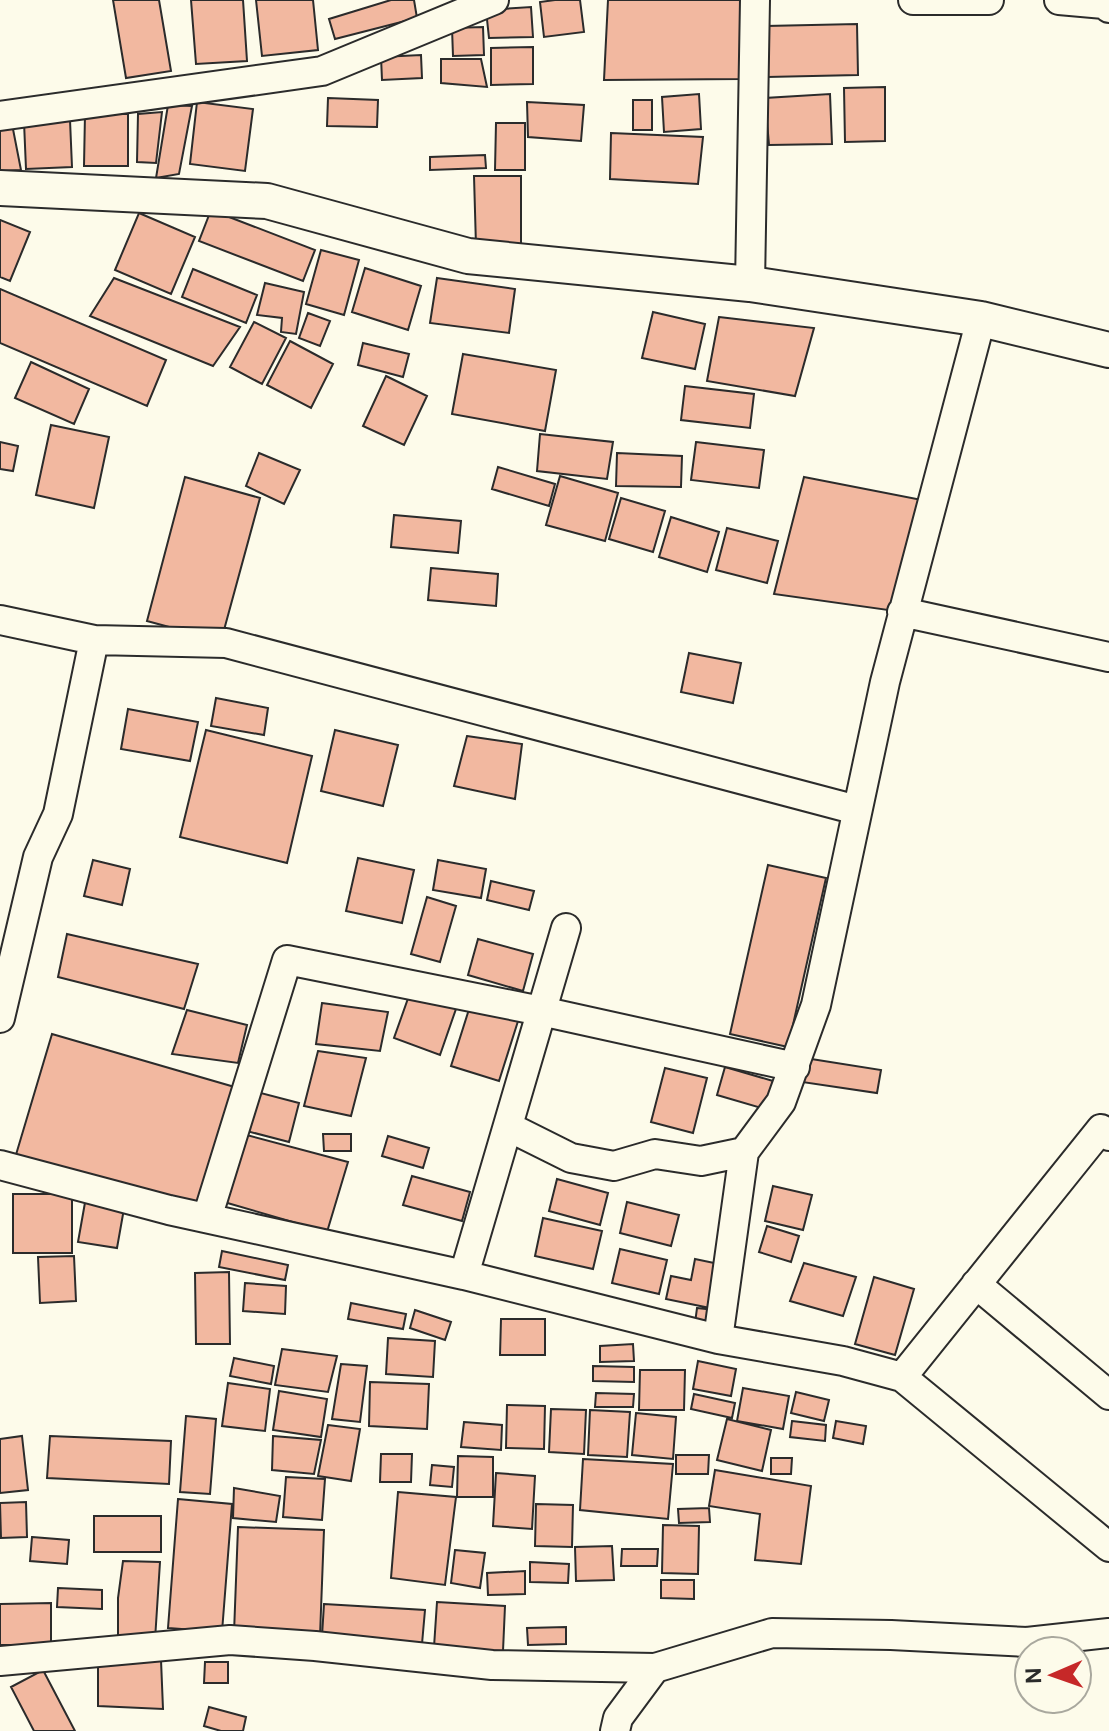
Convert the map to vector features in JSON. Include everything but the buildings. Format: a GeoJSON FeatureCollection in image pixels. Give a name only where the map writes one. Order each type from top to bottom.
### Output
{"type":"FeatureCollection","features":[{"type":"Feature","properties":{"kind":"street"},"geometry":{"type":"LineString","coordinates":[[0,116],[322,71],[494,0]]}},
{"type":"Feature","properties":{"kind":"street"},"geometry":{"type":"LineString","coordinates":[[750,284],[755,0]]}},
{"type":"Feature","properties":{"kind":"street"},"geometry":{"type":"LineString","coordinates":[[913,0],[989,0]]}},
{"type":"Feature","properties":{"kind":"street"},"geometry":{"type":"LineString","coordinates":[[1059,0],[1104,4],[1109,8]]}},
{"type":"Feature","properties":{"kind":"street"},"geometry":{"type":"LineString","coordinates":[[0,188],[267,201],[468,256],[750,284],[981,319],[1109,350]]}},
{"type":"Feature","properties":{"kind":"street"},"geometry":{"type":"LineString","coordinates":[[718,1339],[744,1152],[781,1102],[816,1005],[902,612],[981,319]]}},
{"type":"Feature","properties":{"kind":"street"},"geometry":{"type":"LineString","coordinates":[[902,612],[1109,657]]}},
{"type":"Feature","properties":{"kind":"street"},"geometry":{"type":"LineString","coordinates":[[0,620],[94,640],[226,643],[857,810]]}},
{"type":"Feature","properties":{"kind":"street"},"geometry":{"type":"LineString","coordinates":[[0,1018],[38,857],[58,814],[94,640]]}},
{"type":"Feature","properties":{"kind":"street"},"geometry":{"type":"LineString","coordinates":[[464,1275],[566,928]]}},
{"type":"Feature","properties":{"kind":"street"},"geometry":{"type":"LineString","coordinates":[[207,1218],[287,960],[541,1011],[795,1067]]}},
{"type":"Feature","properties":{"kind":"street"},"geometry":{"type":"LineString","coordinates":[[509,1127],[571,1158],[614,1166],[655,1154],[701,1161],[744,1152]]}},
{"type":"Feature","properties":{"kind":"street"},"geometry":{"type":"LineString","coordinates":[[902,1377],[1101,1129],[1109,1136]]}},
{"type":"Feature","properties":{"kind":"street"},"geometry":{"type":"LineString","coordinates":[[0,1165],[207,1218],[464,1275],[718,1339],[874,1368],[902,1377],[1109,1547]]}},
{"type":"Feature","properties":{"kind":"street"},"geometry":{"type":"LineString","coordinates":[[976,1284],[1109,1395]]}},
{"type":"Feature","properties":{"kind":"street"},"geometry":{"type":"LineString","coordinates":[[0,1661],[230,1640],[492,1665],[655,1668],[772,1633],[1027,1642],[1109,1633]]}},
{"type":"Feature","properties":{"kind":"street"},"geometry":{"type":"LineString","coordinates":[[615,1731],[618,1718],[655,1668]]}}]}
